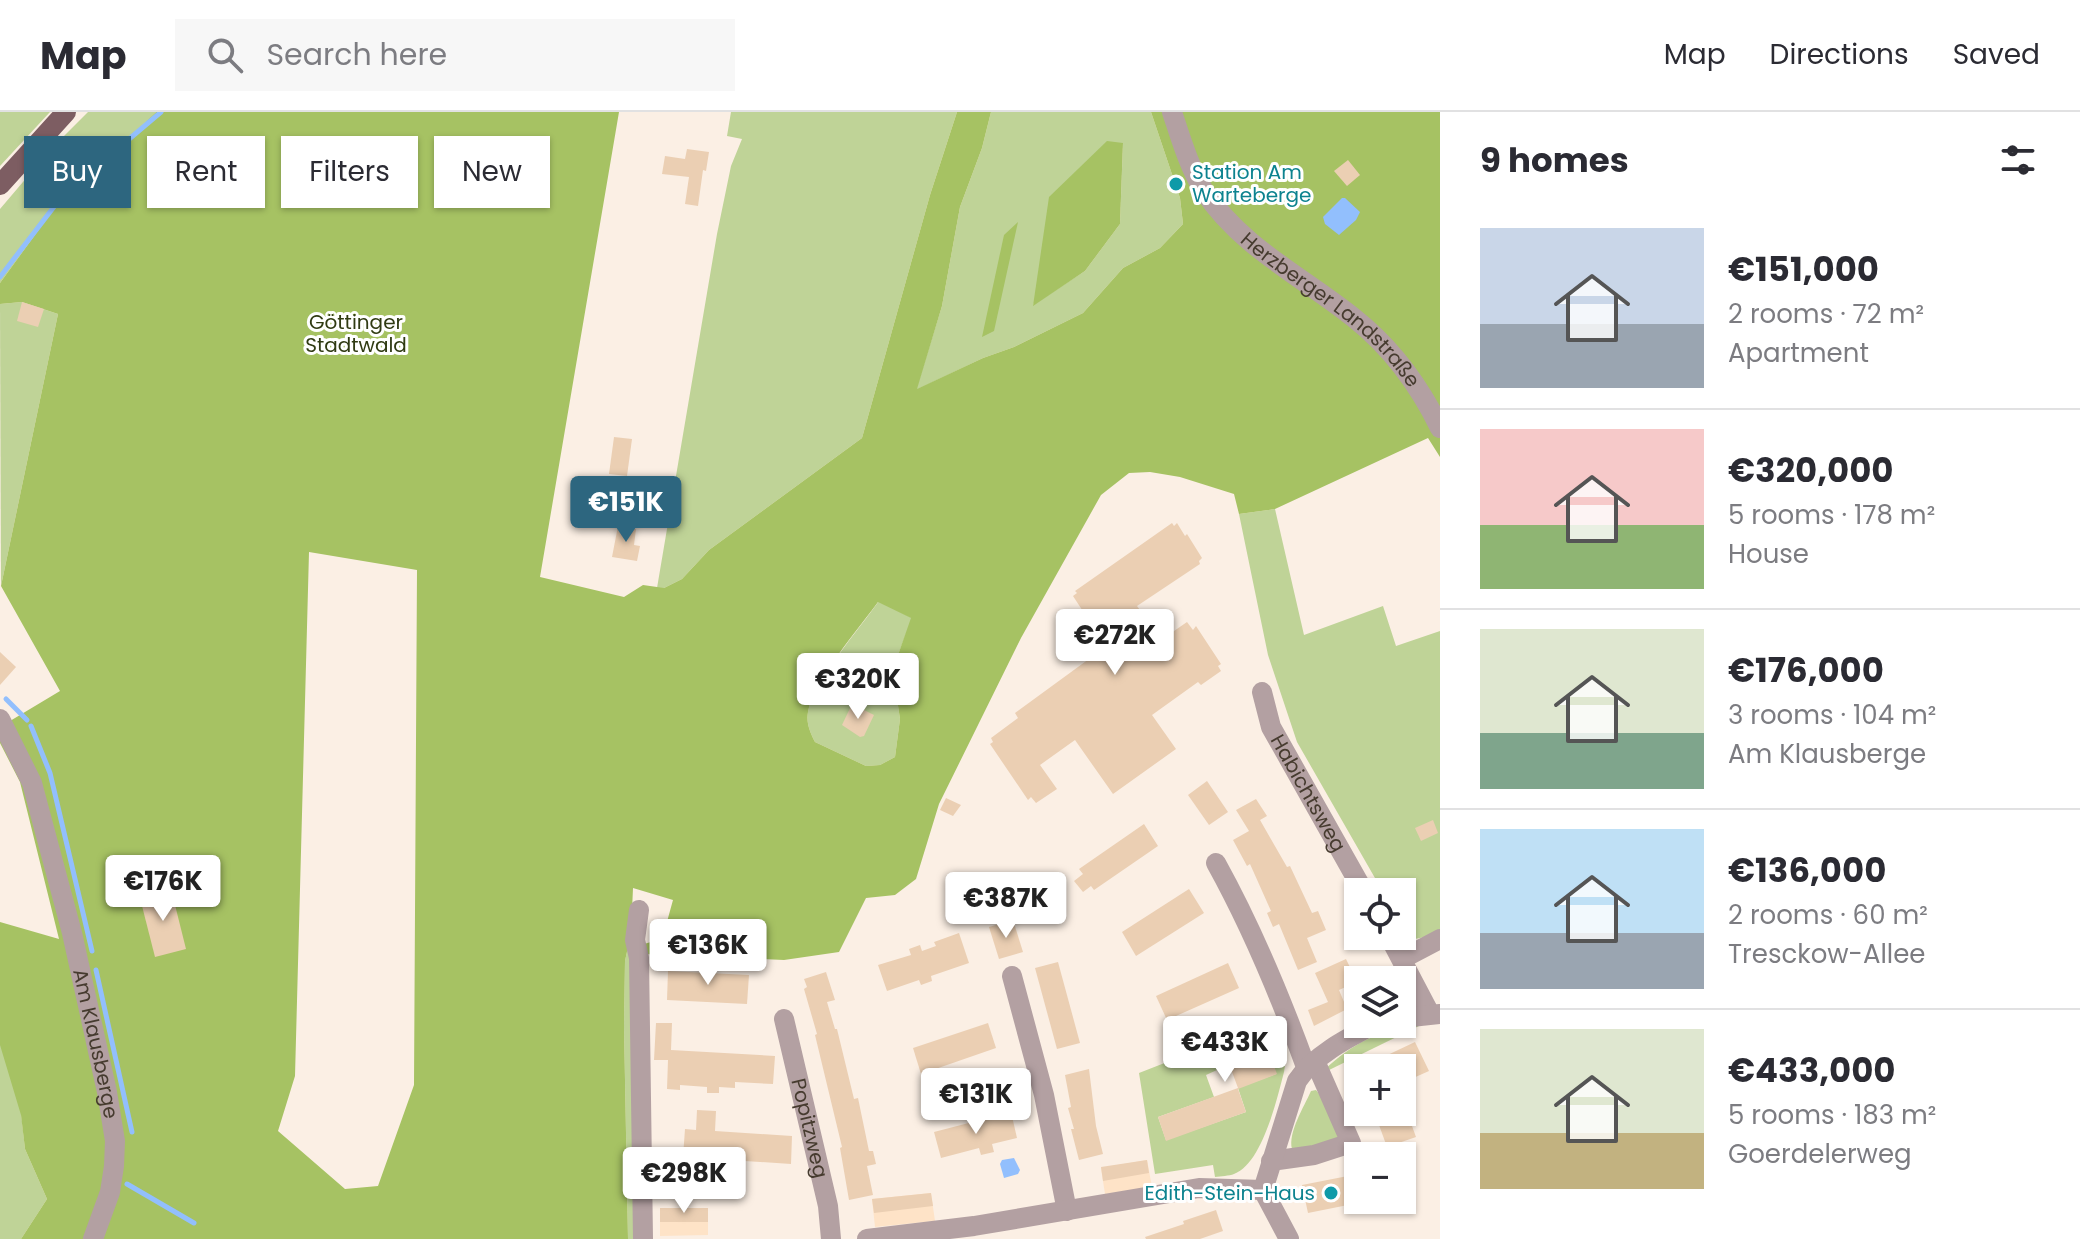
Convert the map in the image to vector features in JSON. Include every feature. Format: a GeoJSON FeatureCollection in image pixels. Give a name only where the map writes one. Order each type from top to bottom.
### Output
{"type":"FeatureCollection","features":[{"type":"Feature","properties":{"kind":"main road"},"geometry":{"type":"LineString","coordinates":[[0,185],[66,112]]}},
{"type":"Feature","properties":{"kind":"street","name":"Herzberger Landstraße"},"geometry":{"type":"LineString","coordinates":[[1172,112],[1187,158],[1204,191],[1229,222],[1248,241],[1370,331],[1420,388],[1440,428]]}},
{"type":"Feature","properties":{"kind":"street","name":"Habichtsweg"},"geometry":{"type":"LineString","coordinates":[[1262,692],[1271,727],[1356,878]]}},
{"type":"Feature","properties":{"kind":"street","name":"Am Klausberge"},"geometry":{"type":"LineString","coordinates":[[0,719],[32,783],[72,933],[112,1123],[115,1141],[113,1178],[93,1239]]}},
{"type":"Feature","properties":{"kind":"street"},"geometry":{"type":"LineString","coordinates":[[1216,863],[1235,896],[1310,1064],[1351,1143],[1314,1155],[1271,1161]]}},
{"type":"Feature","properties":{"kind":"street"},"geometry":{"type":"LineString","coordinates":[[639,910],[635,940],[639,958],[643,1239]]}},
{"type":"Feature","properties":{"kind":"street"},"geometry":{"type":"LineString","coordinates":[[1402,959],[1440,939]]}},
{"type":"Feature","properties":{"kind":"street"},"geometry":{"type":"LineString","coordinates":[[1397,950],[1435,1014]]}},
{"type":"Feature","properties":{"kind":"street"},"geometry":{"type":"LineString","coordinates":[[1012,976],[1044,1095],[1067,1211]]}},
{"type":"Feature","properties":{"kind":"street","name":"Popitzweg"},"geometry":{"type":"LineString","coordinates":[[784,1019],[828,1206],[831,1239]]}},
{"type":"Feature","properties":{"kind":"street"},"geometry":{"type":"LineString","coordinates":[[1289,1239],[1263,1190],[1271,1161],[1297,1081],[1310,1064],[1352,1038]]}},
{"type":"Feature","properties":{"kind":"street"},"geometry":{"type":"LineString","coordinates":[[867,1239],[939,1232],[1199,1188],[1263,1190]]}},
{"type":"Feature","properties":{"kind":"shaded area"},"geometry":{"type":"Polygon","coordinates":[[[1147,1160],[1152,1187],[1105,1194],[1101,1168],[1147,1160]]]}},
{"type":"Feature","properties":{"kind":"shaded area"},"geometry":{"type":"Polygon","coordinates":[[[931,1193],[935,1221],[875,1227],[872,1199],[931,1193]]]}},
{"type":"Feature","properties":{"kind":"shaded area"},"geometry":{"type":"Polygon","coordinates":[[[708,1208],[708,1235],[660,1236],[660,1209],[708,1208]]]}},
{"type":"Feature","properties":{"kind":"green space"},"geometry":{"type":"Polygon","coordinates":[[[0,112],[50,112],[28,136],[24,136],[24,140],[0,166],[0,112]]]}},
{"type":"Feature","properties":{"kind":"green space"},"geometry":{"type":"Polygon","coordinates":[[[88,112],[156,112],[131,136],[64,136],[88,112]]]}},
{"type":"Feature","properties":{"kind":"green space","name":"Göttinger Stadtwald"},"geometry":{"type":"Polygon","coordinates":[[[156,112],[619,112],[540,577],[624,597],[643,585],[664,588],[682,579],[709,550],[862,438],[930,195],[957,112],[991,112],[982,148],[960,207],[942,306],[917,389],[1083,313],[1123,268],[1160,248],[1183,224],[1180,198],[1151,112],[1440,112],[1440,457],[1428,438],[1275,509],[1239,514],[1234,494],[1180,477],[1150,472],[1129,473],[1101,495],[1021,638],[939,804],[916,879],[895,895],[866,898],[839,952],[784,960],[644,954],[644,944],[675,935],[674,928],[665,929],[673,900],[633,888],[631,933],[625,961],[624,1027],[628,1239],[21,1239],[47,1199],[25,1149],[21,1115],[0,1045],[0,922],[59,939],[20,782],[0,743],[0,727],[60,691],[1,586],[58,314],[22,302],[0,304],[0,283],[55,208],[131,208],[131,136],[156,112]],[[309,552],[295,1076],[278,1131],[345,1189],[378,1186],[414,1085],[417,570],[309,552]],[[878,602],[818,686],[808,716],[815,742],[866,766],[880,765],[895,757],[900,719],[898,655],[911,618],[878,602]]]}},
{"type":"Feature","properties":{"kind":"green space"},"geometry":{"type":"Polygon","coordinates":[[[731,112],[957,112],[930,195],[862,438],[709,550],[682,579],[657,588],[717,234],[731,166],[742,139],[727,136],[731,112]]]}},
{"type":"Feature","properties":{"kind":"green space"},"geometry":{"type":"Polygon","coordinates":[[[991,112],[1151,112],[1180,198],[1183,224],[1160,248],[1123,268],[1083,313],[916,390],[942,306],[960,207],[982,148],[991,112]],[[1123,143],[1033,305],[1085,271],[1120,224],[1123,143]]]}},
{"type":"Feature","properties":{"kind":"green space"},"geometry":{"type":"Polygon","coordinates":[[[1107,141],[1123,143],[1120,224],[1085,271],[1033,306],[1049,197],[1107,141]]]}},
{"type":"Feature","properties":{"kind":"green space"},"geometry":{"type":"Polygon","coordinates":[[[24,181],[24,208],[55,208],[0,283],[0,209],[24,181]]]}},
{"type":"Feature","properties":{"kind":"green space"},"geometry":{"type":"Polygon","coordinates":[[[1018,222],[994,331],[982,337],[1004,235],[1018,222]]]}},
{"type":"Feature","properties":{"kind":"green space"},"geometry":{"type":"Polygon","coordinates":[[[22,302],[58,314],[1,586],[0,304],[22,302]]]}},
{"type":"Feature","properties":{"kind":"green space"},"geometry":{"type":"Polygon","coordinates":[[[1275,509],[1304,635],[1383,606],[1396,646],[1440,631],[1440,934],[1416,939],[1416,878],[1375,878],[1297,742],[1268,655],[1239,514],[1275,509]]]}},
{"type":"Feature","properties":{"kind":"green space"},"geometry":{"type":"Polygon","coordinates":[[[879,601],[912,618],[898,655],[900,719],[895,757],[880,765],[866,766],[815,742],[808,716],[812,700],[828,671],[879,601]]]}},
{"type":"Feature","properties":{"kind":"green space"},"geometry":{"type":"Polygon","coordinates":[[[0,922],[25,1149],[47,1199],[21,1239],[0,1239],[0,922]]]}},
{"type":"Feature","properties":{"kind":"green space"},"geometry":{"type":"Polygon","coordinates":[[[631,933],[638,1239],[628,1239],[624,1027],[625,961],[631,933]]]}},
{"type":"Feature","properties":{"kind":"green space"},"geometry":{"type":"Polygon","coordinates":[[[1394,1038],[1362,1054],[1344,1054],[1344,1063],[1323,1071],[1345,1053],[1367,1040],[1394,1038]]]}},
{"type":"Feature","properties":{"kind":"green space"},"geometry":{"type":"Polygon","coordinates":[[[1208,1046],[1217,1070],[1206,1075],[1214,1097],[1158,1117],[1166,1140],[1246,1112],[1238,1088],[1276,1074],[1271,1060],[1279,1057],[1281,1061],[1286,1059],[1284,1072],[1267,1129],[1253,1158],[1234,1174],[1215,1177],[1213,1165],[1155,1174],[1139,1073],[1208,1046]]]}},
{"type":"Feature","properties":{"kind":"green space"},"geometry":{"type":"Polygon","coordinates":[[[1316,1090],[1325,1101],[1339,1136],[1335,1143],[1292,1149],[1297,1120],[1311,1091],[1316,1090]]]}},
{"type":"Feature","properties":{"kind":"water"},"geometry":{"type":"Polygon","coordinates":[[[1342,198],[1360,212],[1356,220],[1339,235],[1325,224],[1323,217],[1342,198]]]}},
{"type":"Feature","properties":{"kind":"water"},"geometry":{"type":"Polygon","coordinates":[[[1014,1158],[1020,1170],[1018,1174],[1004,1178],[1000,1164],[1002,1160],[1014,1158]]]}},
{"type":"Feature","properties":{"kind":"building"},"geometry":{"type":"Polygon","coordinates":[[[687,149],[709,152],[698,206],[685,204],[689,177],[662,174],[665,156],[685,159],[687,149]]]}},
{"type":"Feature","properties":{"kind":"building"},"geometry":{"type":"Polygon","coordinates":[[[1348,160],[1360,175],[1347,186],[1334,171],[1348,160]]]}},
{"type":"Feature","properties":{"kind":"building"},"geometry":{"type":"Polygon","coordinates":[[[22,302],[44,309],[38,327],[17,321],[22,302]]]}},
{"type":"Feature","properties":{"kind":"building"},"geometry":{"type":"Polygon","coordinates":[[[614,437],[632,439],[627,476],[609,474],[614,437]]]}},
{"type":"Feature","properties":{"kind":"building"},"geometry":{"type":"Polygon","coordinates":[[[1172,523],[1174,526],[1177,523],[1185,536],[1187,534],[1202,558],[1200,564],[1137,606],[1161,640],[1187,622],[1193,630],[1196,626],[1221,664],[1218,666],[1221,671],[1201,685],[1198,682],[1152,715],[1176,749],[1113,794],[1075,740],[1040,765],[1057,789],[1036,803],[1031,797],[1028,800],[990,744],[993,742],[991,738],[1018,718],[1015,713],[1104,648],[1085,621],[1088,619],[1073,596],[1077,593],[1075,591],[1172,523]]]}},
{"type":"Feature","properties":{"kind":"building"},"geometry":{"type":"Polygon","coordinates":[[[618,526],[636,529],[634,545],[640,546],[637,561],[612,557],[618,526]]]}},
{"type":"Feature","properties":{"kind":"building"},"geometry":{"type":"Polygon","coordinates":[[[0,652],[16,667],[0,685],[0,652]]]}},
{"type":"Feature","properties":{"kind":"building"},"geometry":{"type":"Polygon","coordinates":[[[852,704],[874,715],[864,736],[860,737],[842,725],[852,704]]]}},
{"type":"Feature","properties":{"kind":"building"},"geometry":{"type":"Polygon","coordinates":[[[1207,781],[1228,812],[1209,825],[1188,795],[1207,781]]]}},
{"type":"Feature","properties":{"kind":"building"},"geometry":{"type":"Polygon","coordinates":[[[946,798],[961,805],[953,816],[940,810],[946,798]]]}},
{"type":"Feature","properties":{"kind":"building"},"geometry":{"type":"Polygon","coordinates":[[[1256,799],[1267,816],[1260,820],[1287,867],[1290,866],[1312,913],[1318,911],[1326,930],[1307,938],[1317,962],[1298,970],[1279,924],[1273,927],[1267,913],[1271,911],[1250,864],[1247,866],[1233,840],[1249,831],[1236,810],[1256,799]]]}},
{"type":"Feature","properties":{"kind":"building"},"geometry":{"type":"Polygon","coordinates":[[[1433,820],[1438,833],[1421,841],[1415,828],[1433,820]]]}},
{"type":"Feature","properties":{"kind":"building"},"geometry":{"type":"Polygon","coordinates":[[[1144,824],[1158,846],[1094,890],[1091,886],[1083,892],[1074,881],[1083,874],[1079,869],[1144,824]]]}},
{"type":"Feature","properties":{"kind":"building"},"geometry":{"type":"Polygon","coordinates":[[[171,889],[186,949],[155,957],[140,898],[171,889]]]}},
{"type":"Feature","properties":{"kind":"building"},"geometry":{"type":"Polygon","coordinates":[[[1189,889],[1204,913],[1136,956],[1122,932],[1189,889]]]}},
{"type":"Feature","properties":{"kind":"building"},"geometry":{"type":"Polygon","coordinates":[[[1013,920],[1023,952],[999,959],[989,927],[1013,920]]]}},
{"type":"Feature","properties":{"kind":"building"},"geometry":{"type":"Polygon","coordinates":[[[959,933],[969,963],[931,976],[932,981],[921,985],[919,980],[887,991],[878,965],[911,955],[909,949],[920,945],[922,951],[936,946],[934,942],[959,933]]]}},
{"type":"Feature","properties":{"kind":"building"},"geometry":{"type":"Polygon","coordinates":[[[1346,959],[1349,966],[1344,966],[1344,988],[1339,990],[1344,1011],[1314,1026],[1308,1010],[1328,1002],[1315,973],[1346,959]]]}},
{"type":"Feature","properties":{"kind":"building"},"geometry":{"type":"Polygon","coordinates":[[[1058,962],[1080,1043],[1057,1049],[1035,968],[1058,962]]]}},
{"type":"Feature","properties":{"kind":"building"},"geometry":{"type":"Polygon","coordinates":[[[1228,963],[1239,988],[1167,1020],[1156,996],[1228,963]]]}},
{"type":"Feature","properties":{"kind":"building"},"geometry":{"type":"Polygon","coordinates":[[[668,971],[749,975],[747,1004],[667,1000],[668,971]]]}},
{"type":"Feature","properties":{"kind":"building"},"geometry":{"type":"Polygon","coordinates":[[[826,972],[835,1000],[827,1002],[854,1099],[858,1098],[869,1151],[873,1151],[876,1164],[867,1166],[873,1195],[849,1200],[842,1147],[804,989],[807,987],[804,979],[826,972]]]}},
{"type":"Feature","properties":{"kind":"building"},"geometry":{"type":"Polygon","coordinates":[[[656,1023],[672,1023],[671,1050],[775,1056],[773,1084],[735,1082],[735,1088],[719,1087],[719,1093],[707,1093],[707,1087],[680,1085],[680,1090],[667,1089],[668,1060],[654,1060],[656,1023]]]}},
{"type":"Feature","properties":{"kind":"building"},"geometry":{"type":"Polygon","coordinates":[[[988,1023],[996,1048],[921,1074],[913,1048],[988,1023]]]}},
{"type":"Feature","properties":{"kind":"building"},"geometry":{"type":"Polygon","coordinates":[[[1265,1026],[1270,1040],[1265,1042],[1277,1074],[1238,1089],[1246,1112],[1166,1141],[1158,1117],[1238,1088],[1228,1061],[1214,1061],[1208,1046],[1265,1026]]]}},
{"type":"Feature","properties":{"kind":"building"},"geometry":{"type":"Polygon","coordinates":[[[1415,1042],[1429,1071],[1416,1077],[1416,1054],[1390,1054],[1415,1042]]]}},
{"type":"Feature","properties":{"kind":"building"},"geometry":{"type":"Polygon","coordinates":[[[1089,1069],[1103,1154],[1079,1160],[1071,1129],[1074,1129],[1068,1108],[1071,1107],[1065,1075],[1089,1069]]]}},
{"type":"Feature","properties":{"kind":"building"},"geometry":{"type":"Polygon","coordinates":[[[697,1110],[716,1111],[715,1131],[792,1136],[791,1164],[683,1157],[685,1129],[696,1130],[697,1110]]]}},
{"type":"Feature","properties":{"kind":"building"},"geometry":{"type":"Polygon","coordinates":[[[1011,1112],[1017,1138],[992,1144],[994,1152],[981,1155],[979,1148],[941,1158],[934,1132],[1011,1112]]]}},
{"type":"Feature","properties":{"kind":"building"},"geometry":{"type":"Polygon","coordinates":[[[1379,1126],[1412,1126],[1416,1137],[1402,1142],[1385,1142],[1379,1126]]]}},
{"type":"Feature","properties":{"kind":"building"},"geometry":{"type":"Polygon","coordinates":[[[1147,1160],[1149,1173],[1103,1181],[1101,1167],[1147,1160]]]}},
{"type":"Feature","properties":{"kind":"building","name":"Edith-Stein-Haus"},"geometry":{"type":"Polygon","coordinates":[[[1344,1177],[1344,1206],[1308,1213],[1302,1185],[1344,1177]]]}},
{"type":"Feature","properties":{"kind":"building"},"geometry":{"type":"Polygon","coordinates":[[[931,1193],[933,1206],[874,1213],[872,1199],[931,1193]]]}},
{"type":"Feature","properties":{"kind":"building"},"geometry":{"type":"Polygon","coordinates":[[[660,1208],[708,1208],[708,1222],[660,1222],[660,1208]]]}},
{"type":"Feature","properties":{"kind":"building"},"geometry":{"type":"Polygon","coordinates":[[[1216,1210],[1223,1231],[1200,1239],[1145,1237],[1184,1224],[1183,1221],[1216,1210]]]}},
{"type":"Feature","properties":{"kind":"waterway"},"geometry":{"type":"LineString","coordinates":[[0,277],[63,195],[161,112]]}},
{"type":"Feature","properties":{"kind":"waterway"},"geometry":{"type":"LineString","coordinates":[[6,699],[27,720]]}},
{"type":"Feature","properties":{"kind":"waterway"},"geometry":{"type":"LineString","coordinates":[[31,726],[50,773],[92,951]]}},
{"type":"Feature","properties":{"kind":"waterway"},"geometry":{"type":"LineString","coordinates":[[96,970],[132,1132]]}},
{"type":"Feature","properties":{"kind":"waterway"},"geometry":{"type":"LineString","coordinates":[[127,1184],[194,1223]]}},
{"type":"Feature","properties":{"kind":"place","name":"Station Am Warteberge"},"geometry":{"type":"Point","coordinates":[1176,184]}},
{"type":"Feature","properties":{"kind":"place","name":"Edith-Stein-Haus"},"geometry":{"type":"Point","coordinates":[1331,1193]}}]}
